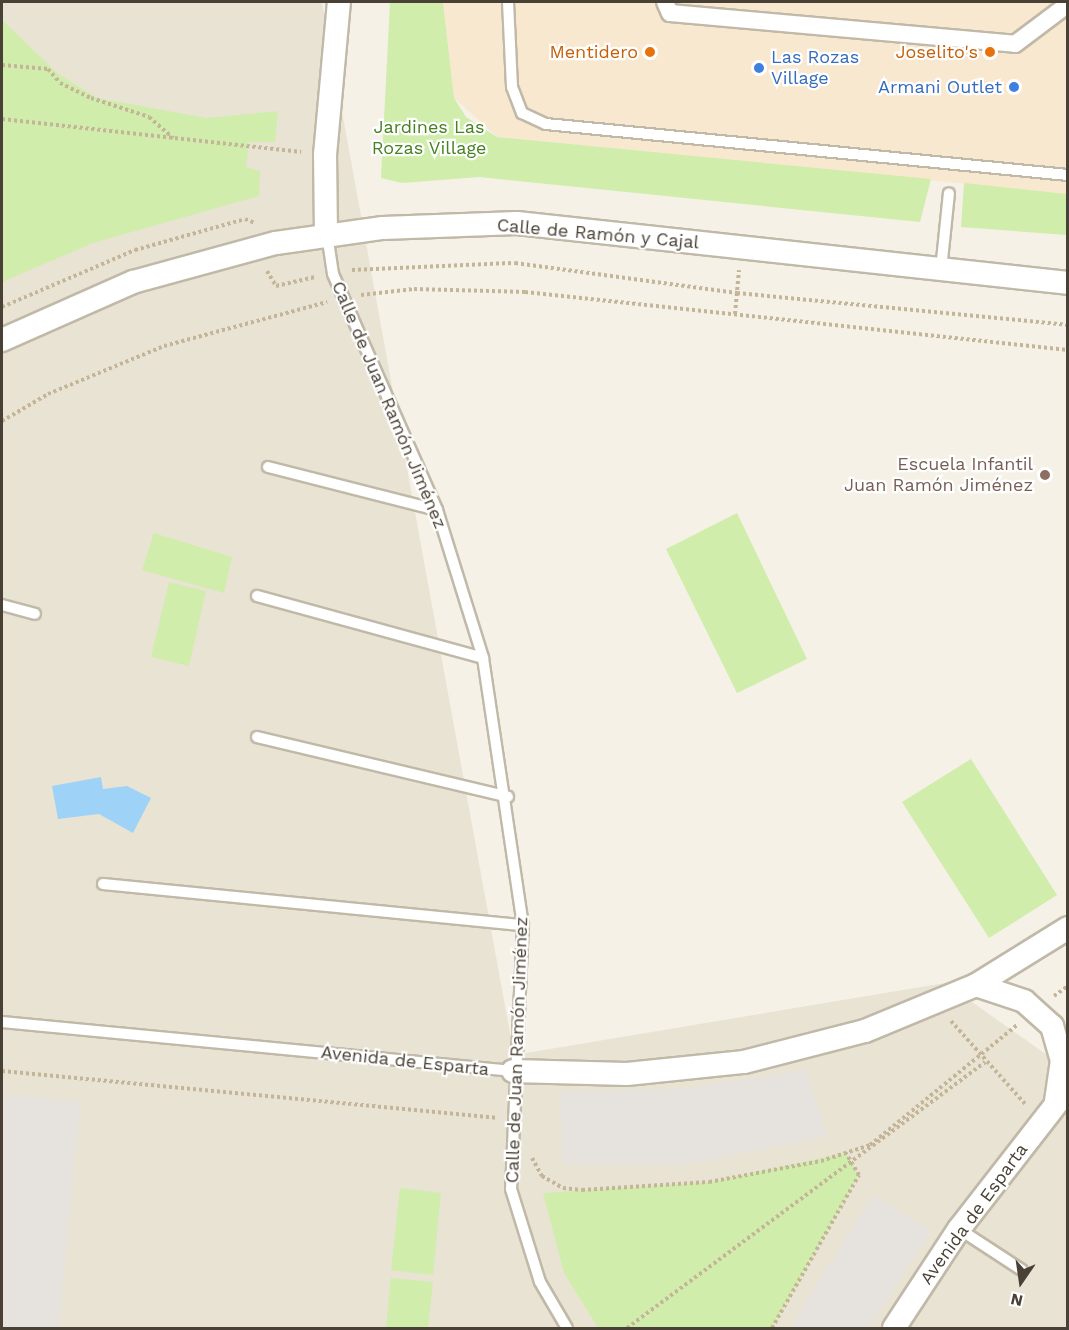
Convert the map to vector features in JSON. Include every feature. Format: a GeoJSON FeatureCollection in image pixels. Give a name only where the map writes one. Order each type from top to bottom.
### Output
{"type":"FeatureCollection","features":[{"type":"Feature","properties":{"kind":"street","name":"Calle de Juan Ramón Jiménez"},"geometry":{"type":"LineString","coordinates":[[326,234],[325,155],[339,2]]}},
{"type":"Feature","properties":{"kind":"street"},"geometry":{"type":"LineString","coordinates":[[665,2],[670,13],[1015,44],[1068,4]]}},
{"type":"Feature","properties":{"kind":"street","name":"Calle de Ramón y Cajal"},"geometry":{"type":"LineString","coordinates":[[2,340],[133,282],[260,246],[326,234],[517,223],[1068,283]]}},
{"type":"Feature","properties":{"kind":"street","name":"Avenida de Esparta"},"geometry":{"type":"LineString","coordinates":[[513,1071],[627,1074],[744,1062],[865,1031],[976,985],[1068,928]]}},
{"type":"Feature","properties":{"kind":"street","name":"Avenida de Esparta"},"geometry":{"type":"LineString","coordinates":[[894,1329],[959,1229],[1062,1095],[1062,1060],[1052,1026],[1035,1011],[976,985]]}},
{"type":"Feature","properties":{"kind":"lane"},"geometry":{"type":"LineString","coordinates":[[508,2],[512,87],[522,112],[546,124],[1068,175]]}},
{"type":"Feature","properties":{"kind":"lane"},"geometry":{"type":"LineString","coordinates":[[941,270],[949,193]]}},
{"type":"Feature","properties":{"kind":"lane","name":"Calle de Juan Ramón Jiménez"},"geometry":{"type":"LineString","coordinates":[[326,234],[333,274],[437,510],[483,658],[508,796],[524,925],[513,1071],[511,1189],[540,1282],[567,1329]]}},
{"type":"Feature","properties":{"kind":"lane"},"geometry":{"type":"LineString","coordinates":[[268,467],[437,510]]}},
{"type":"Feature","properties":{"kind":"lane"},"geometry":{"type":"LineString","coordinates":[[257,596],[483,658]]}},
{"type":"Feature","properties":{"kind":"lane"},"geometry":{"type":"LineString","coordinates":[[2,605],[35,614]]}},
{"type":"Feature","properties":{"kind":"lane"},"geometry":{"type":"LineString","coordinates":[[257,737],[508,796]]}},
{"type":"Feature","properties":{"kind":"lane"},"geometry":{"type":"LineString","coordinates":[[103,884],[524,925]]}},
{"type":"Feature","properties":{"kind":"lane","name":"Avenida de Esparta"},"geometry":{"type":"LineString","coordinates":[[2,1022],[513,1071]]}},
{"type":"Feature","properties":{"kind":"lane"},"geometry":{"type":"LineString","coordinates":[[959,1229],[1022,1270]]}},
{"type":"Feature","properties":{"kind":"path"},"geometry":{"type":"LineString","coordinates":[[2,65],[48,69],[60,83],[91,98],[148,117],[173,138]]}},
{"type":"Feature","properties":{"kind":"path"},"geometry":{"type":"LineString","coordinates":[[2,119],[325,155]]}},
{"type":"Feature","properties":{"kind":"path"},"geometry":{"type":"LineString","coordinates":[[2,307],[135,250],[245,219],[255,223],[260,246],[276,286],[333,274],[514,263],[737,293],[1068,325]]}},
{"type":"Feature","properties":{"kind":"path"},"geometry":{"type":"LineString","coordinates":[[735,314],[741,247]]}},
{"type":"Feature","properties":{"kind":"path"},"geometry":{"type":"LineString","coordinates":[[2,421],[48,394],[164,346],[344,297],[478,289],[1068,350]]}},
{"type":"Feature","properties":{"kind":"path"},"geometry":{"type":"LineString","coordinates":[[531,1153],[542,1176],[562,1188],[582,1190],[709,1182],[846,1153],[870,1145],[1068,986]]}},
{"type":"Feature","properties":{"kind":"path"},"geometry":{"type":"LineString","coordinates":[[936,1002],[985,1062],[1042,1122]]}},
{"type":"Feature","properties":{"kind":"path"},"geometry":{"type":"LineString","coordinates":[[627,1329],[985,1062]]}},
{"type":"Feature","properties":{"kind":"path"},"geometry":{"type":"LineString","coordinates":[[2,1071],[512,1120]]}},
{"type":"Feature","properties":{"kind":"path"},"geometry":{"type":"LineString","coordinates":[[772,1329],[859,1175],[846,1153]]}},
{"type":"Feature","properties":{"kind":"shaded area"},"geometry":{"type":"Polygon","coordinates":[[[2,2],[322,2],[514,1055],[945,983],[1067,1069],[1067,1328],[2,1328],[2,2]]]}},
{"type":"Feature","properties":{"kind":"shaded area","name":"Las Rozas Village"},"geometry":{"type":"Polygon","coordinates":[[[443,2],[1067,2],[1067,194],[497,137],[454,98],[443,2]]]}},
{"type":"Feature","properties":{"kind":"shaded area"},"geometry":{"type":"Polygon","coordinates":[[[806,1070],[827,1136],[693,1163],[563,1165],[560,1093],[691,1088],[806,1070]]]}},
{"type":"Feature","properties":{"kind":"shaded area"},"geometry":{"type":"Polygon","coordinates":[[[2,1095],[80,1102],[59,1328],[2,1328],[2,1095]]]}},
{"type":"Feature","properties":{"kind":"shaded area"},"geometry":{"type":"Polygon","coordinates":[[[873,1195],[931,1231],[869,1328],[790,1328],[873,1195]]]}},
{"type":"Feature","properties":{"kind":"green space","name":"Jardines Las Rozas Village"},"geometry":{"type":"Polygon","coordinates":[[[390,2],[443,2],[454,98],[466,117],[497,137],[931,179],[920,222],[479,177],[402,183],[381,178],[390,2]]]}},
{"type":"Feature","properties":{"kind":"green space"},"geometry":{"type":"Polygon","coordinates":[[[2,20],[57,73],[97,98],[206,118],[278,111],[275,142],[249,142],[246,167],[260,171],[259,196],[93,243],[2,282],[2,20]]]}},
{"type":"Feature","properties":{"kind":"green space"},"geometry":{"type":"Polygon","coordinates":[[[964,183],[1067,194],[1067,235],[961,227],[964,183]]]}},
{"type":"Feature","properties":{"kind":"green space"},"geometry":{"type":"Polygon","coordinates":[[[737,513],[807,659],[737,693],[666,549],[737,513]]]}},
{"type":"Feature","properties":{"kind":"green space"},"geometry":{"type":"Polygon","coordinates":[[[154,533],[232,557],[224,593],[142,570],[154,533]]]}},
{"type":"Feature","properties":{"kind":"green space"},"geometry":{"type":"Polygon","coordinates":[[[169,582],[206,591],[189,666],[151,657],[169,582]]]}},
{"type":"Feature","properties":{"kind":"green space"},"geometry":{"type":"Polygon","coordinates":[[[971,759],[1057,895],[989,938],[902,802],[971,759]]]}},
{"type":"Feature","properties":{"kind":"green space"},"geometry":{"type":"Polygon","coordinates":[[[846,1153],[859,1175],[772,1328],[598,1328],[564,1273],[543,1193],[709,1182],[846,1153]]]}},
{"type":"Feature","properties":{"kind":"green space"},"geometry":{"type":"Polygon","coordinates":[[[400,1188],[441,1193],[433,1275],[391,1270],[400,1188]]]}},
{"type":"Feature","properties":{"kind":"green space"},"geometry":{"type":"Polygon","coordinates":[[[391,1278],[433,1282],[428,1328],[386,1328],[391,1278]]]}},
{"type":"Feature","properties":{"kind":"water"},"geometry":{"type":"Polygon","coordinates":[[[101,777],[103,789],[127,786],[151,798],[133,833],[99,814],[58,819],[52,786],[101,777]]]}},
{"type":"Feature","properties":{"kind":"place","name":"Mentidero"},"geometry":{"type":"Point","coordinates":[650,52]}},
{"type":"Feature","properties":{"kind":"place","name":"Joselito's"},"geometry":{"type":"Point","coordinates":[990,52]}},
{"type":"Feature","properties":{"kind":"place","name":"Las Rozas Village"},"geometry":{"type":"Point","coordinates":[759,68]}},
{"type":"Feature","properties":{"kind":"place","name":"Armani Outlet"},"geometry":{"type":"Point","coordinates":[1014,87]}},
{"type":"Feature","properties":{"kind":"place","name":"Escuela Infantil Juan Ramón Jiménez"},"geometry":{"type":"Point","coordinates":[1045,475]}}]}
